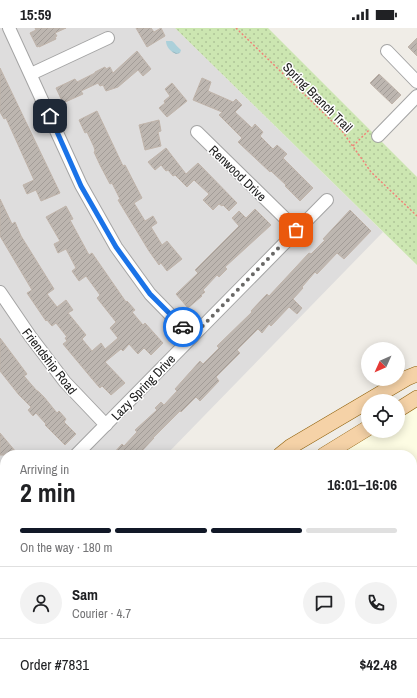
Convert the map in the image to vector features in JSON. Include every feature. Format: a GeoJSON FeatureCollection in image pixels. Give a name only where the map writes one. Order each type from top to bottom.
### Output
{"type":"FeatureCollection","features":[{"type":"Feature","properties":{"kind":"main road"},"geometry":{"type":"LineString","coordinates":[[287,450],[407,378],[417,374]]}},
{"type":"Feature","properties":{"kind":"main road"},"geometry":{"type":"LineString","coordinates":[[405,406],[417,398]]}},
{"type":"Feature","properties":{"kind":"main road"},"geometry":{"type":"LineString","coordinates":[[332,450],[361,432]]}},
{"type":"Feature","properties":{"kind":"street"},"geometry":{"type":"LineString","coordinates":[[9,28],[81,186],[116,247],[150,294],[192,337]]}},
{"type":"Feature","properties":{"kind":"street"},"geometry":{"type":"LineString","coordinates":[[31,74],[108,38]]}},
{"type":"Feature","properties":{"kind":"street"},"geometry":{"type":"LineString","coordinates":[[386,51],[417,82]]}},
{"type":"Feature","properties":{"kind":"street"},"geometry":{"type":"LineString","coordinates":[[378,136],[417,96]]}},
{"type":"Feature","properties":{"kind":"street","name":"Renwood Drive"},"geometry":{"type":"LineString","coordinates":[[197,132],[296,230]]}},
{"type":"Feature","properties":{"kind":"street","name":"Lazy Spring Drive"},"geometry":{"type":"LineString","coordinates":[[81,450],[327,200]]}},
{"type":"Feature","properties":{"kind":"street","name":"Friendship Road"},"geometry":{"type":"LineString","coordinates":[[0,292],[30,336],[65,382],[106,425]]}},
{"type":"Feature","properties":{"kind":"path","name":"Spring Branch Trail"},"geometry":{"type":"LineString","coordinates":[[236,28],[342,131],[371,172],[417,216]]}},
{"type":"Feature","properties":{"kind":"shaded area"},"geometry":{"type":"Polygon","coordinates":[[[0,28],[175,28],[383,232],[171,450],[0,450],[0,28]]]}},
{"type":"Feature","properties":{"kind":"shaded area"},"geometry":{"type":"Polygon","coordinates":[[[417,406],[417,450],[345,450],[365,438],[405,438],[405,414],[417,406]]]}},
{"type":"Feature","properties":{"kind":"green space"},"geometry":{"type":"Polygon","coordinates":[[[175,28],[268,28],[417,177],[417,265],[175,28]]]}},
{"type":"Feature","properties":{"kind":"water"},"geometry":{"type":"Polygon","coordinates":[[[166,41],[172,41],[181,50],[180,53],[176,54],[171,51],[166,41]]]}},
{"type":"Feature","properties":{"kind":"building"},"geometry":{"type":"Polygon","coordinates":[[[35,28],[66,28],[55,33],[57,36],[55,37],[56,39],[37,47],[30,33],[36,30],[35,28]]]}},
{"type":"Feature","properties":{"kind":"building"},"geometry":{"type":"Polygon","coordinates":[[[136,28],[151,28],[154,32],[161,28],[165,36],[147,47],[136,28]]]}},
{"type":"Feature","properties":{"kind":"building"},"geometry":{"type":"Polygon","coordinates":[[[417,38],[417,56],[408,47],[417,38]]]}},
{"type":"Feature","properties":{"kind":"building"},"geometry":{"type":"Polygon","coordinates":[[[137,51],[151,69],[143,76],[138,70],[118,87],[106,91],[103,85],[100,86],[98,83],[81,91],[83,94],[63,103],[56,88],[75,79],[77,82],[105,67],[106,69],[110,67],[113,73],[137,51]]]}},
{"type":"Feature","properties":{"kind":"building"},"geometry":{"type":"Polygon","coordinates":[[[0,68],[60,193],[41,201],[36,190],[27,194],[23,185],[34,180],[6,118],[4,119],[0,112],[0,68]]]}},
{"type":"Feature","properties":{"kind":"building"},"geometry":{"type":"Polygon","coordinates":[[[379,74],[401,95],[392,104],[370,83],[379,74]]]}},
{"type":"Feature","properties":{"kind":"building"},"geometry":{"type":"Polygon","coordinates":[[[202,78],[211,82],[208,91],[233,102],[236,99],[242,105],[235,112],[252,128],[255,124],[263,132],[260,136],[273,149],[277,145],[287,154],[283,158],[313,188],[300,201],[285,186],[286,185],[238,142],[242,138],[219,115],[222,112],[193,100],[202,78]]]}},
{"type":"Feature","properties":{"kind":"building"},"geometry":{"type":"Polygon","coordinates":[[[172,83],[187,101],[167,117],[159,108],[170,96],[165,89],[172,83]]]}},
{"type":"Feature","properties":{"kind":"building"},"geometry":{"type":"Polygon","coordinates":[[[97,111],[123,166],[125,165],[142,198],[134,203],[145,221],[153,216],[157,223],[151,227],[162,245],[167,241],[182,259],[167,271],[161,263],[159,265],[149,251],[118,200],[120,199],[112,183],[110,184],[100,165],[87,132],[85,133],[79,120],[97,111]]]}},
{"type":"Feature","properties":{"kind":"building"},"geometry":{"type":"Polygon","coordinates":[[[159,120],[161,131],[158,132],[161,146],[145,150],[139,125],[159,120]]]}},
{"type":"Feature","properties":{"kind":"building"},"geometry":{"type":"Polygon","coordinates":[[[166,148],[186,174],[198,163],[237,203],[229,211],[223,205],[222,206],[219,204],[213,210],[203,200],[209,194],[194,180],[187,187],[175,175],[173,176],[168,170],[166,171],[161,165],[155,170],[148,162],[166,148]]]}},
{"type":"Feature","properties":{"kind":"building"},"geometry":{"type":"Polygon","coordinates":[[[0,199],[12,224],[15,222],[21,236],[54,289],[47,294],[57,307],[66,300],[73,310],[68,313],[86,335],[82,339],[92,351],[101,343],[105,349],[118,338],[110,328],[116,322],[97,298],[100,295],[86,276],[79,281],[72,271],[76,268],[66,249],[58,253],[54,244],[60,241],[46,217],[66,206],[73,219],[70,220],[89,255],[92,253],[126,302],[127,301],[135,310],[132,312],[143,325],[145,323],[163,343],[151,355],[144,348],[138,354],[129,344],[123,351],[121,349],[105,362],[125,383],[111,395],[102,386],[100,388],[63,344],[67,341],[65,338],[67,337],[56,323],[52,326],[47,320],[46,321],[27,293],[32,290],[0,236],[0,199]]]}},
{"type":"Feature","properties":{"kind":"building"},"geometry":{"type":"Polygon","coordinates":[[[255,209],[271,225],[225,267],[227,269],[219,277],[217,275],[203,290],[205,292],[201,295],[202,296],[188,308],[176,294],[198,273],[195,270],[239,226],[232,218],[239,211],[246,218],[255,209]]]}},
{"type":"Feature","properties":{"kind":"building"},"geometry":{"type":"Polygon","coordinates":[[[350,210],[371,231],[344,259],[337,253],[317,274],[315,272],[293,299],[302,308],[297,314],[289,307],[271,326],[269,324],[262,333],[258,329],[237,350],[240,353],[216,377],[219,381],[200,401],[196,397],[181,412],[180,411],[143,450],[117,450],[122,444],[124,446],[137,432],[135,430],[157,410],[155,408],[161,402],[164,405],[177,391],[175,389],[200,361],[203,364],[219,348],[217,346],[252,312],[251,311],[267,294],[269,296],[309,253],[311,254],[325,240],[323,239],[350,210]]]}},
{"type":"Feature","properties":{"kind":"building"},"geometry":{"type":"Polygon","coordinates":[[[0,338],[27,374],[24,376],[57,413],[59,411],[66,419],[64,422],[76,434],[65,445],[45,425],[46,424],[36,413],[33,416],[28,410],[31,407],[19,395],[0,371],[0,338]]]}},
{"type":"Feature","properties":{"kind":"building"},"geometry":{"type":"Polygon","coordinates":[[[0,433],[14,450],[0,450],[0,433]]]}},
{"type":"Feature","properties":{"kind":"way so far"},"geometry":{"type":"LineString","coordinates":[[183,327],[192,337],[296,230]]}},
{"type":"Feature","properties":{"kind":"route"},"geometry":{"type":"LineString","coordinates":[[50,116],[81,186],[116,247],[150,294],[183,327]]}}]}
